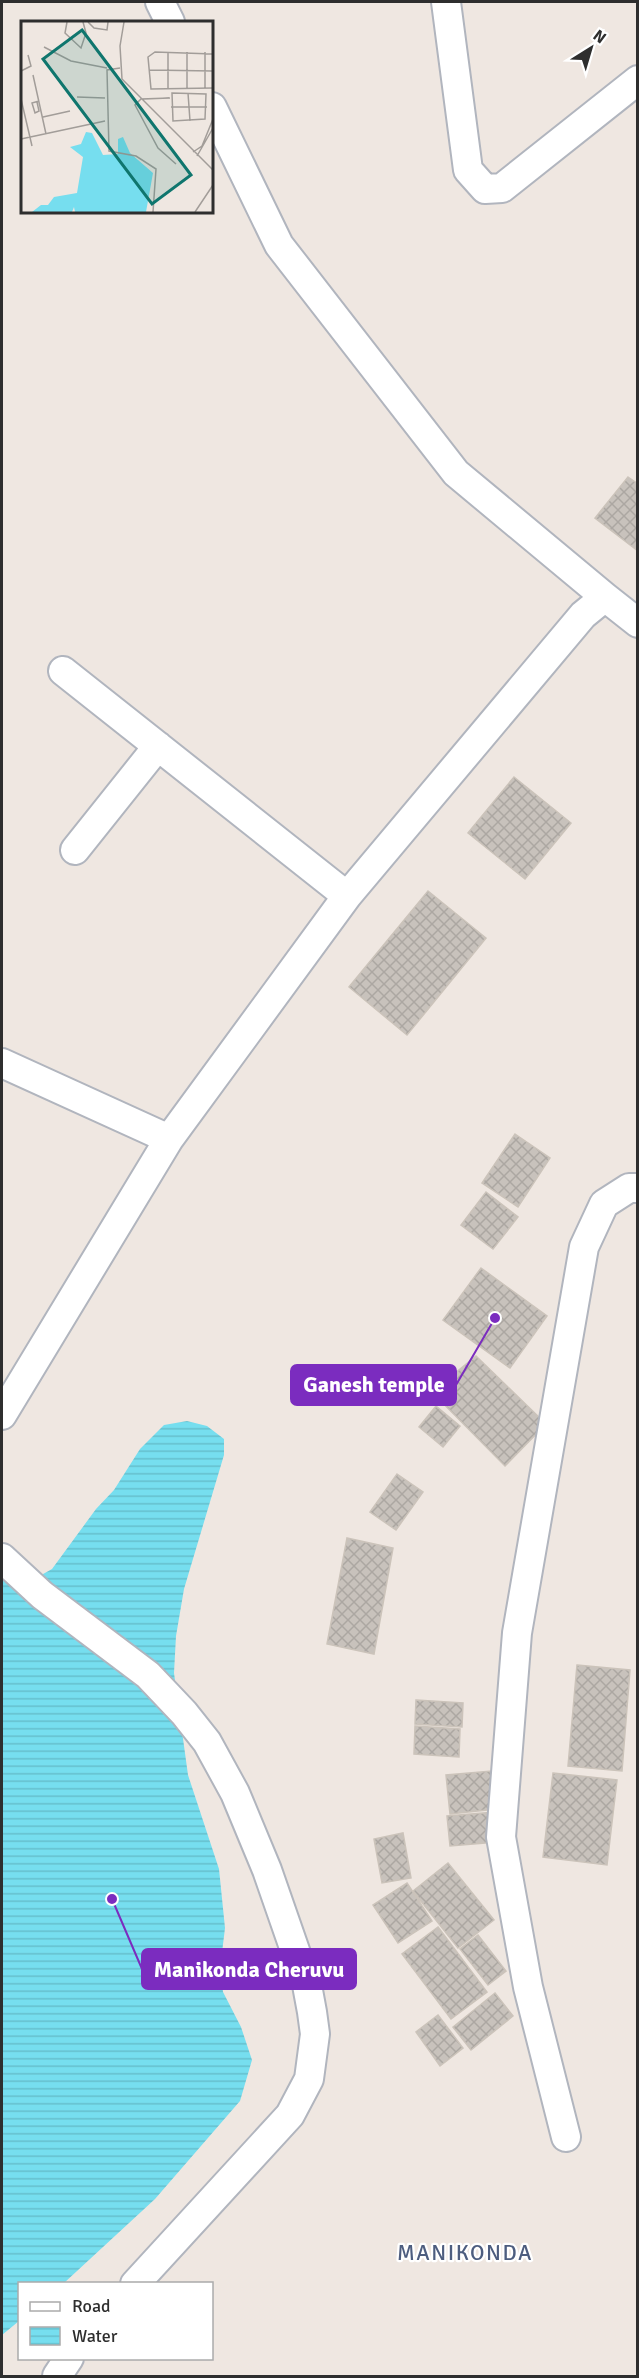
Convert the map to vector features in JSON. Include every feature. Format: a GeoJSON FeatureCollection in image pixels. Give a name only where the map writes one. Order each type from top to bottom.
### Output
{"type":"FeatureCollection","features":[{"type":"Feature","properties":{"kind":"street"},"geometry":{"type":"LineString","coordinates":[[160,2],[170,21]]}},
{"type":"Feature","properties":{"kind":"street"},"geometry":{"type":"LineString","coordinates":[[446,2],[468,170],[486,189],[502,188],[638,80]]}},
{"type":"Feature","properties":{"kind":"street"},"geometry":{"type":"LineString","coordinates":[[213,109],[279,245],[456,473],[638,623]]}},
{"type":"Feature","properties":{"kind":"street"},"geometry":{"type":"LineString","coordinates":[[2,1415],[169,1139],[347,896],[583,615],[604,597]]}},
{"type":"Feature","properties":{"kind":"street"},"geometry":{"type":"LineString","coordinates":[[63,671],[347,896]]}},
{"type":"Feature","properties":{"kind":"street"},"geometry":{"type":"LineString","coordinates":[[75,850],[158,746]]}},
{"type":"Feature","properties":{"kind":"street"},"geometry":{"type":"LineString","coordinates":[[2,1063],[169,1139]]}},
{"type":"Feature","properties":{"kind":"street"},"geometry":{"type":"LineString","coordinates":[[566,2137],[528,1987],[501,1837],[517,1633],[584,1247],[604,1204],[629,1188],[638,1188]]}},
{"type":"Feature","properties":{"kind":"street"},"geometry":{"type":"LineString","coordinates":[[2,1558],[42,1595],[148,1675],[184,1713],[207,1742],[235,1793],[263,1861],[307,1985],[315,2034],[309,2079],[290,2115],[136,2282]]}},
{"type":"Feature","properties":{"kind":"street"},"geometry":{"type":"LineString","coordinates":[[57,2376],[68,2360]]}},
{"type":"Feature","properties":{"kind":"water"},"geometry":{"type":"Polygon","coordinates":[[[187,1421],[207,1426],[224,1439],[224,1455],[184,1589],[176,1636],[174,1673],[188,1775],[219,1869],[225,1928],[220,1969],[223,1992],[241,2027],[252,2060],[240,2101],[155,2199],[65,2282],[18,2282],[18,2322],[2,2335],[2,1560],[36,1578],[52,1569],[96,1509],[114,1490],[140,1449],[164,1425],[187,1421]]]}},
{"type":"Feature","properties":{"kind":"building"},"geometry":{"type":"Polygon","coordinates":[[[628,477],[638,484],[638,551],[595,518],[628,477]]]}},
{"type":"Feature","properties":{"kind":"building"},"geometry":{"type":"Polygon","coordinates":[[[514,777],[571,823],[525,879],[468,833],[514,777]]]}},
{"type":"Feature","properties":{"kind":"building"},"geometry":{"type":"Polygon","coordinates":[[[428,891],[486,938],[407,1035],[349,987],[428,891]]]}},
{"type":"Feature","properties":{"kind":"building"},"geometry":{"type":"Polygon","coordinates":[[[515,1134],[550,1158],[518,1207],[482,1183],[515,1134]]]}},
{"type":"Feature","properties":{"kind":"building"},"geometry":{"type":"Polygon","coordinates":[[[486,1192],[518,1217],[493,1249],[461,1225],[486,1192]]]}},
{"type":"Feature","properties":{"kind":"building"},"geometry":{"type":"Polygon","coordinates":[[[481,1268],[547,1316],[510,1368],[443,1320],[481,1268]]]}},
{"type":"Feature","properties":{"kind":"building"},"geometry":{"type":"Polygon","coordinates":[[[476,1356],[546,1424],[505,1466],[432,1392],[476,1356]]]}},
{"type":"Feature","properties":{"kind":"building"},"geometry":{"type":"Polygon","coordinates":[[[436,1406],[460,1426],[443,1447],[419,1427],[436,1406]]]}},
{"type":"Feature","properties":{"kind":"building"},"geometry":{"type":"Polygon","coordinates":[[[397,1474],[423,1492],[396,1530],[370,1512],[397,1474]]]}},
{"type":"Feature","properties":{"kind":"building"},"geometry":{"type":"Polygon","coordinates":[[[347,1538],[393,1548],[374,1654],[327,1644],[347,1538]]]}},
{"type":"Feature","properties":{"kind":"building"},"geometry":{"type":"Polygon","coordinates":[[[577,1665],[630,1670],[622,1771],[568,1766],[577,1665]]]}},
{"type":"Feature","properties":{"kind":"building"},"geometry":{"type":"Polygon","coordinates":[[[416,1700],[463,1703],[462,1727],[415,1724],[416,1700]]]}},
{"type":"Feature","properties":{"kind":"building"},"geometry":{"type":"Polygon","coordinates":[[[415,1726],[460,1729],[459,1757],[414,1754],[415,1726]]]}},
{"type":"Feature","properties":{"kind":"building"},"geometry":{"type":"Polygon","coordinates":[[[492,1771],[496,1809],[450,1814],[446,1775],[492,1771]]]}},
{"type":"Feature","properties":{"kind":"building"},"geometry":{"type":"Polygon","coordinates":[[[553,1773],[617,1780],[607,1865],[543,1857],[553,1773]]]}},
{"type":"Feature","properties":{"kind":"building"},"geometry":{"type":"Polygon","coordinates":[[[495,1812],[497,1842],[450,1846],[447,1816],[495,1812]]]}},
{"type":"Feature","properties":{"kind":"building"},"geometry":{"type":"Polygon","coordinates":[[[403,1833],[411,1878],[382,1883],[374,1839],[403,1833]]]}},
{"type":"Feature","properties":{"kind":"building"},"geometry":{"type":"Polygon","coordinates":[[[448,1863],[494,1920],[458,1948],[413,1891],[448,1863]]]}},
{"type":"Feature","properties":{"kind":"building"},"geometry":{"type":"Polygon","coordinates":[[[407,1883],[432,1921],[398,1943],[373,1905],[407,1883]]]}},
{"type":"Feature","properties":{"kind":"building"},"geometry":{"type":"Polygon","coordinates":[[[438,1927],[487,1992],[451,2019],[402,1954],[438,1927]]]}},
{"type":"Feature","properties":{"kind":"building"},"geometry":{"type":"Polygon","coordinates":[[[478,1935],[506,1971],[488,1985],[460,1949],[478,1935]]]}},
{"type":"Feature","properties":{"kind":"building"},"geometry":{"type":"Polygon","coordinates":[[[495,1993],[513,2016],[471,2050],[453,2027],[495,1993]]]}},
{"type":"Feature","properties":{"kind":"building"},"geometry":{"type":"Polygon","coordinates":[[[438,2015],[463,2048],[440,2066],[416,2032],[438,2015]]]}},
{"type":"Feature","properties":{"kind":"place","name":"Ganesh temple"},"geometry":{"type":"Point","coordinates":[495,1318]}},
{"type":"Feature","properties":{"kind":"place","name":"Manikonda Cheruvu"},"geometry":{"type":"Point","coordinates":[112,1899]}},
{"type":"Feature","properties":{"kind":"district","name":"MANIKONDA"},"geometry":{"type":"Point","coordinates":[465,2252]}}]}
